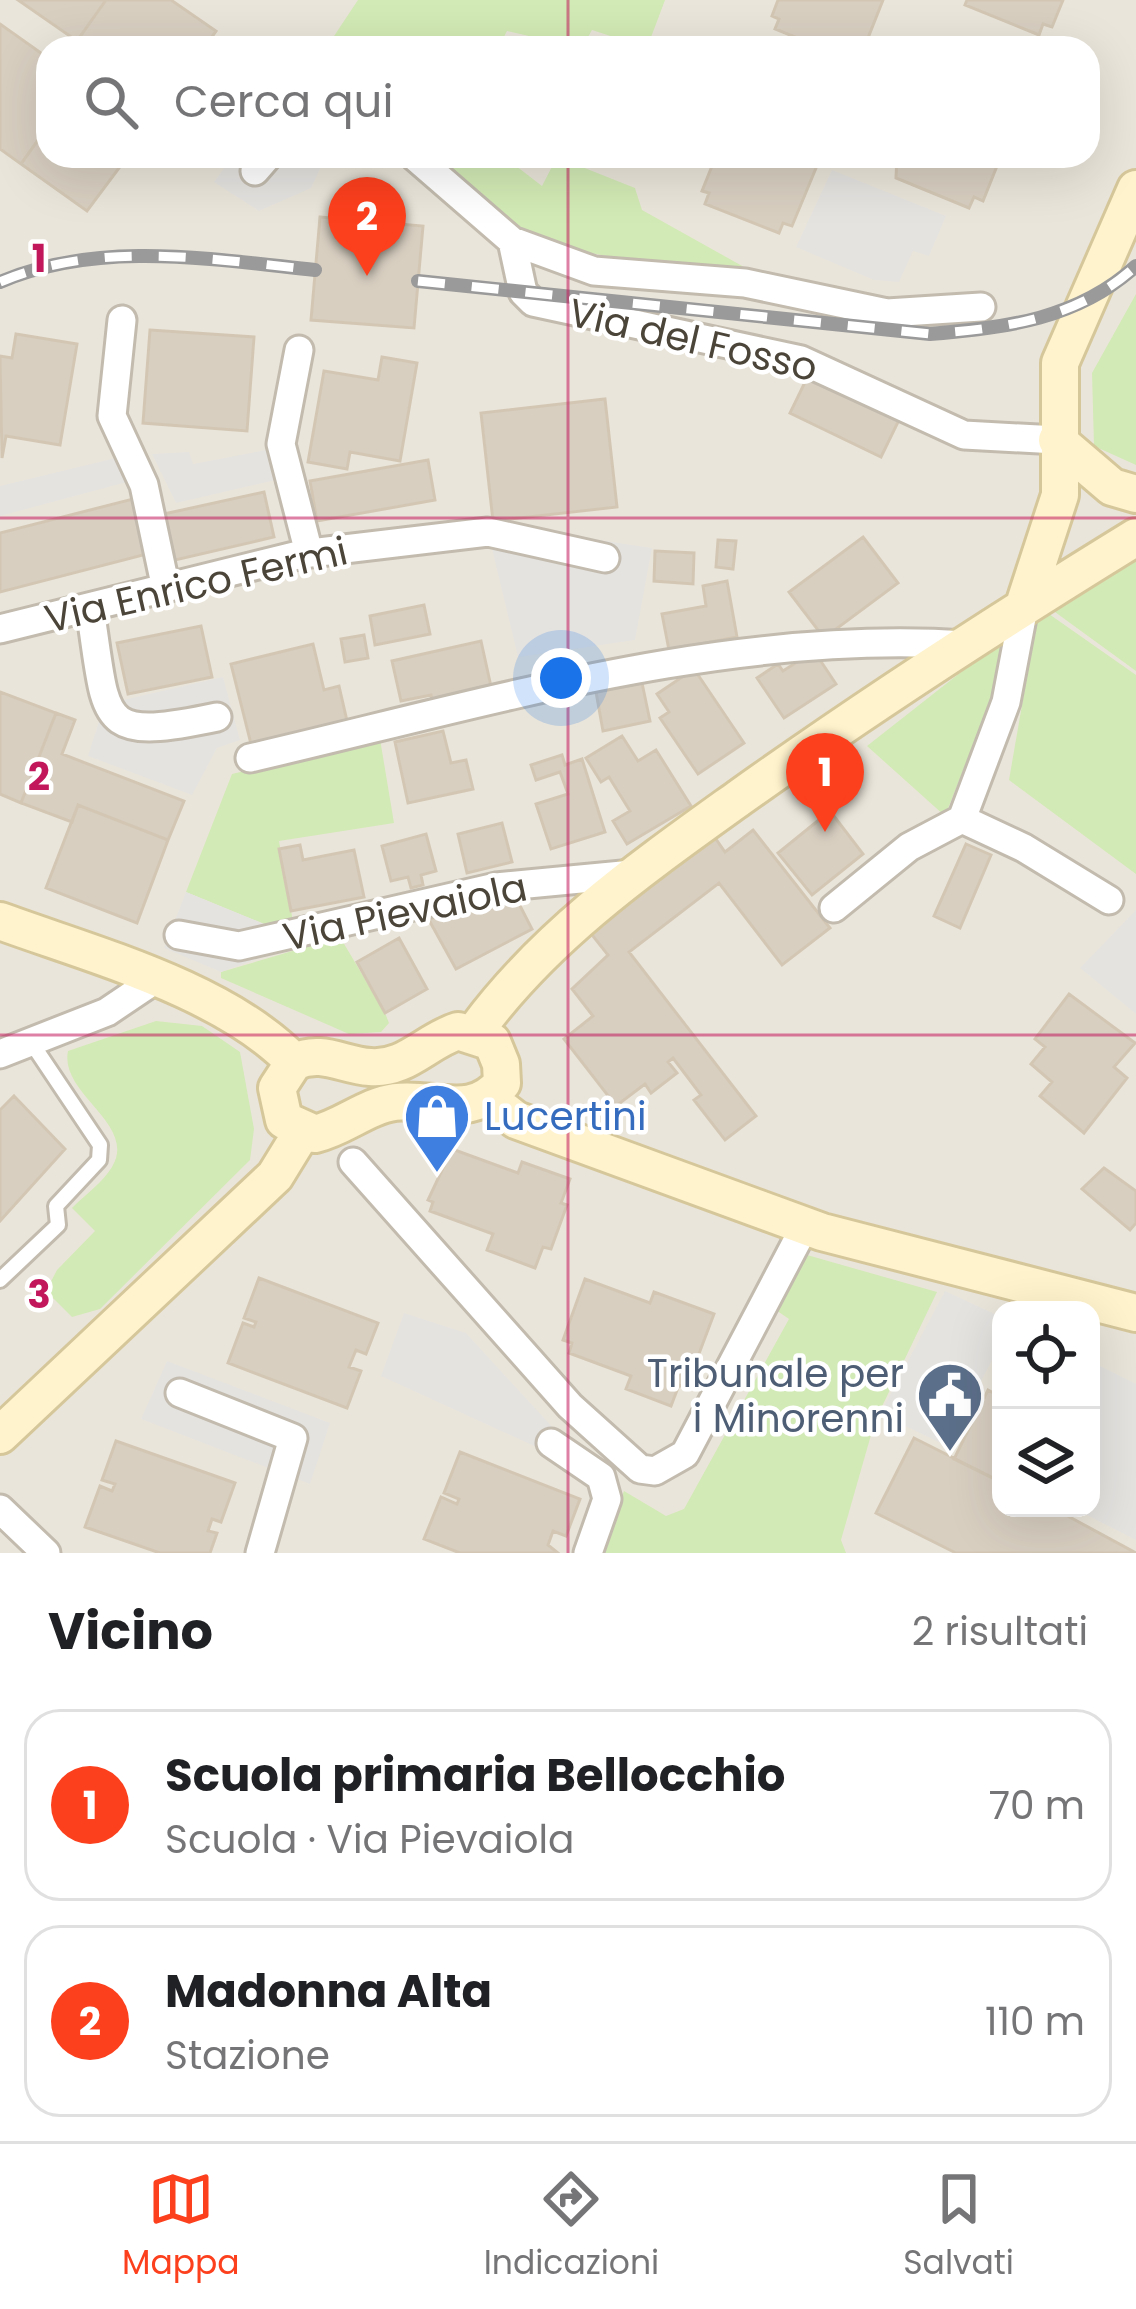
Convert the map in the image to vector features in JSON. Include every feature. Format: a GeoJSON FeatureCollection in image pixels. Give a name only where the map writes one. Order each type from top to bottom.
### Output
{"type":"FeatureCollection","features":[{"type":"Feature","properties":{"kind":"street"},"geometry":{"type":"LineString","coordinates":[[428,168],[512,241],[593,271],[745,283],[887,314],[981,307]]}},
{"type":"Feature","properties":{"kind":"street"},"geometry":{"type":"LineString","coordinates":[[834,908],[909,847],[962,819],[1006,703],[1025,602],[1049,542],[1060,495],[1060,363],[1136,189]]}},
{"type":"Feature","properties":{"kind":"street","name":"Via del Fosso"},"geometry":{"type":"LineString","coordinates":[[512,241],[523,292],[533,302],[802,360],[964,435],[1057,440]]}},
{"type":"Feature","properties":{"kind":"street"},"geometry":{"type":"LineString","coordinates":[[122,320],[112,416],[144,485],[166,589]]}},
{"type":"Feature","properties":{"kind":"street"},"geometry":{"type":"LineString","coordinates":[[299,350],[281,444],[309,553]]}},
{"type":"Feature","properties":{"kind":"street"},"geometry":{"type":"LineString","coordinates":[[1057,440],[1112,487],[1136,494]]}},
{"type":"Feature","properties":{"kind":"street","name":"Via Enrico Fermi"},"geometry":{"type":"LineString","coordinates":[[0,628],[309,553],[488,532],[605,558]]}},
{"type":"Feature","properties":{"kind":"street","name":"Via Pievaiola"},"geometry":{"type":"LineString","coordinates":[[474,1034],[516,976],[633,874],[1025,602],[1136,537]]}},
{"type":"Feature","properties":{"kind":"street"},"geometry":{"type":"LineString","coordinates":[[90,609],[109,710],[123,726],[151,731],[217,717]]}},
{"type":"Feature","properties":{"kind":"street"},"geometry":{"type":"LineString","coordinates":[[250,758],[624,672],[868,639],[966,645]]}},
{"type":"Feature","properties":{"kind":"street"},"geometry":{"type":"LineString","coordinates":[[962,819],[1024,848],[1109,900]]}},
{"type":"Feature","properties":{"kind":"street","name":"Via Pievaiola"},"geometry":{"type":"LineString","coordinates":[[179,934],[239,946],[496,887],[633,874]]}},
{"type":"Feature","properties":{"kind":"street"},"geometry":{"type":"LineString","coordinates":[[0,920],[156,979],[268,1035],[294,1062]]}},
{"type":"Feature","properties":{"kind":"street"},"geometry":{"type":"LineString","coordinates":[[0,1054],[107,1012],[156,979]]}},
{"type":"Feature","properties":{"kind":"street"},"geometry":{"type":"LineString","coordinates":[[474,1034],[492,1042],[502,1064],[502,1083],[489,1099],[468,1107],[381,1105],[334,1129],[302,1132],[284,1120],[278,1103],[281,1075],[294,1062],[332,1057],[368,1067],[393,1065],[439,1037],[474,1034]]}},
{"type":"Feature","properties":{"kind":"street"},"geometry":{"type":"LineString","coordinates":[[489,1099],[515,1120],[805,1226],[1136,1313]]}},
{"type":"Feature","properties":{"kind":"street"},"geometry":{"type":"LineString","coordinates":[[0,1435],[275,1176],[302,1132]]}},
{"type":"Feature","properties":{"kind":"street"},"geometry":{"type":"LineString","coordinates":[[353,1162],[570,1406],[640,1468],[656,1471],[685,1454],[805,1226]]}},
{"type":"Feature","properties":{"kind":"street"},"geometry":{"type":"LineString","coordinates":[[180,1393],[292,1438],[260,1553]]}},
{"type":"Feature","properties":{"kind":"street"},"geometry":{"type":"LineString","coordinates":[[551,1443],[601,1477],[607,1499],[588,1553]]}},
{"type":"Feature","properties":{"kind":"street"},"geometry":{"type":"LineString","coordinates":[[0,1509],[46,1553]]}},
{"type":"Feature","properties":{"kind":"lane"},"geometry":{"type":"LineString","coordinates":[[0,1280],[58,1225],[56,1206],[99,1160],[100,1145],[31,1042]]}},
{"type":"Feature","properties":{"kind":"shaded area"},"geometry":{"type":"Polygon","coordinates":[[[0,0],[1136,0],[1136,1553],[0,1553],[0,0]]]}},
{"type":"Feature","properties":{"kind":"shaded area"},"geometry":{"type":"Polygon","coordinates":[[[224,168],[320,168],[311,188],[259,211],[214,182],[224,168]]]}},
{"type":"Feature","properties":{"kind":"shaded area"},"geometry":{"type":"Polygon","coordinates":[[[832,170],[946,216],[929,256],[913,251],[899,282],[874,280],[796,247],[832,170]]]}},
{"type":"Feature","properties":{"kind":"shaded area"},"geometry":{"type":"Polygon","coordinates":[[[271,449],[280,479],[176,503],[152,454],[189,452],[193,464],[271,449]]]}},
{"type":"Feature","properties":{"kind":"shaded area"},"geometry":{"type":"Polygon","coordinates":[[[120,457],[127,482],[0,516],[0,486],[120,457]]]}},
{"type":"Feature","properties":{"kind":"shaded area"},"geometry":{"type":"Polygon","coordinates":[[[488,532],[545,532],[652,548],[635,640],[518,657],[488,532]]]}},
{"type":"Feature","properties":{"kind":"shaded area"},"geometry":{"type":"Polygon","coordinates":[[[223,677],[240,740],[217,748],[192,795],[88,756],[101,715],[123,700],[223,677]]]}},
{"type":"Feature","properties":{"kind":"shaded area"},"geometry":{"type":"Polygon","coordinates":[[[186,892],[269,926],[273,953],[221,972],[164,948],[186,892]]]}},
{"type":"Feature","properties":{"kind":"shaded area"},"geometry":{"type":"Polygon","coordinates":[[[1136,910],[1136,1014],[1080,968],[1136,910]]]}},
{"type":"Feature","properties":{"kind":"shaded area"},"geometry":{"type":"Polygon","coordinates":[[[945,1291],[992,1313],[992,1360],[947,1446],[880,1414],[945,1291]]]}},
{"type":"Feature","properties":{"kind":"shaded area"},"geometry":{"type":"Polygon","coordinates":[[[404,1313],[466,1333],[556,1431],[545,1451],[381,1376],[404,1313]]]}},
{"type":"Feature","properties":{"kind":"shaded area"},"geometry":{"type":"Polygon","coordinates":[[[167,1361],[330,1423],[310,1484],[141,1419],[167,1361]]]}},
{"type":"Feature","properties":{"kind":"shaded area"},"geometry":{"type":"Polygon","coordinates":[[[1100,1366],[1136,1384],[1136,1540],[1091,1517],[1100,1517],[1100,1366]]]}},
{"type":"Feature","properties":{"kind":"green space"},"geometry":{"type":"Polygon","coordinates":[[[358,0],[665,0],[652,36],[610,36],[592,30],[589,36],[529,36],[507,31],[504,36],[334,36],[358,0]]]}},
{"type":"Feature","properties":{"kind":"green space"},"geometry":{"type":"Polygon","coordinates":[[[442,168],[519,168],[542,186],[551,168],[585,168],[635,188],[642,210],[744,267],[617,258],[529,241],[442,168]]]}},
{"type":"Feature","properties":{"kind":"green space"},"geometry":{"type":"Polygon","coordinates":[[[1136,294],[1136,465],[1094,446],[1092,373],[1136,294]]]}},
{"type":"Feature","properties":{"kind":"green space"},"geometry":{"type":"Polygon","coordinates":[[[1136,545],[1136,671],[1044,604],[1136,545]]]}},
{"type":"Feature","properties":{"kind":"green space"},"geometry":{"type":"Polygon","coordinates":[[[1039,607],[1136,675],[1136,874],[1009,780],[1039,607]]]}},
{"type":"Feature","properties":{"kind":"green space"},"geometry":{"type":"Polygon","coordinates":[[[998,643],[1009,655],[945,816],[867,746],[998,643]]]}},
{"type":"Feature","properties":{"kind":"green space"},"geometry":{"type":"Polygon","coordinates":[[[380,739],[394,823],[279,841],[293,922],[269,926],[186,892],[232,774],[380,739]]]}},
{"type":"Feature","properties":{"kind":"green space"},"geometry":{"type":"Polygon","coordinates":[[[340,937],[385,1013],[389,1023],[381,1032],[349,1034],[221,978],[221,972],[340,937]]]}},
{"type":"Feature","properties":{"kind":"green space"},"geometry":{"type":"Polygon","coordinates":[[[156,1021],[202,1026],[240,1052],[254,1129],[250,1160],[100,1309],[72,1317],[46,1291],[57,1270],[95,1231],[72,1208],[108,1173],[117,1151],[107,1123],[68,1067],[68,1051],[156,1021]]]}},
{"type":"Feature","properties":{"kind":"green space"},"geometry":{"type":"Polygon","coordinates":[[[807,1255],[937,1292],[875,1421],[841,1540],[846,1553],[601,1553],[624,1491],[666,1516],[684,1509],[789,1319],[773,1308],[796,1263],[807,1255]]]}},
{"type":"Feature","properties":{"kind":"building"},"geometry":{"type":"Polygon","coordinates":[[[18,0],[106,0],[81,36],[70,36],[18,0]]]}},
{"type":"Feature","properties":{"kind":"building"},"geometry":{"type":"Polygon","coordinates":[[[106,0],[171,0],[216,31],[212,36],[80,36],[106,0]]]}},
{"type":"Feature","properties":{"kind":"building"},"geometry":{"type":"Polygon","coordinates":[[[778,0],[883,0],[869,36],[792,36],[775,29],[779,19],[772,16],[778,0]]]}},
{"type":"Feature","properties":{"kind":"building"},"geometry":{"type":"Polygon","coordinates":[[[967,0],[1063,0],[1052,27],[1043,24],[1039,35],[965,5],[967,0]]]}},
{"type":"Feature","properties":{"kind":"building"},"geometry":{"type":"Polygon","coordinates":[[[0,24],[36,50],[36,143],[21,164],[0,149],[0,24]]]}},
{"type":"Feature","properties":{"kind":"building"},"geometry":{"type":"Polygon","coordinates":[[[36,143],[36,168],[119,168],[87,211],[21,164],[36,143]]]}},
{"type":"Feature","properties":{"kind":"building"},"geometry":{"type":"Polygon","coordinates":[[[711,168],[816,168],[792,226],[783,223],[779,233],[705,204],[709,193],[702,191],[711,168]]]}},
{"type":"Feature","properties":{"kind":"building"},"geometry":{"type":"Polygon","coordinates":[[[896,168],[996,168],[983,201],[974,197],[969,208],[896,178],[896,168]]]}},
{"type":"Feature","properties":{"kind":"building"},"geometry":{"type":"Polygon","coordinates":[[[320,217],[423,226],[414,328],[311,320],[320,217]]]}},
{"type":"Feature","properties":{"kind":"building"},"geometry":{"type":"Polygon","coordinates":[[[150,330],[254,337],[247,431],[143,423],[150,330]]]}},
{"type":"Feature","properties":{"kind":"building"},"geometry":{"type":"Polygon","coordinates":[[[16,334],[77,344],[60,445],[6,436],[2,458],[0,356],[12,358],[16,334]]]}},
{"type":"Feature","properties":{"kind":"building"},"geometry":{"type":"Polygon","coordinates":[[[382,357],[417,363],[400,461],[350,452],[347,469],[308,462],[324,371],[378,380],[382,357]]]}},
{"type":"Feature","properties":{"kind":"building"},"geometry":{"type":"Polygon","coordinates":[[[808,376],[899,420],[881,457],[790,413],[808,376]]]}},
{"type":"Feature","properties":{"kind":"building"},"geometry":{"type":"Polygon","coordinates":[[[605,399],[617,507],[493,521],[481,413],[605,399]]]}},
{"type":"Feature","properties":{"kind":"building"},"geometry":{"type":"Polygon","coordinates":[[[428,460],[435,500],[317,521],[310,481],[428,460]]]}},
{"type":"Feature","properties":{"kind":"building"},"geometry":{"type":"Polygon","coordinates":[[[264,492],[274,537],[175,560],[164,514],[264,492]]]}},
{"type":"Feature","properties":{"kind":"building"},"geometry":{"type":"Polygon","coordinates":[[[133,499],[147,554],[0,592],[0,533],[133,499]]]}},
{"type":"Feature","properties":{"kind":"building"},"geometry":{"type":"Polygon","coordinates":[[[863,537],[898,583],[824,638],[789,592],[863,537]]]}},
{"type":"Feature","properties":{"kind":"building"},"geometry":{"type":"Polygon","coordinates":[[[718,540],[736,541],[733,569],[716,567],[718,540]]]}},
{"type":"Feature","properties":{"kind":"building"},"geometry":{"type":"Polygon","coordinates":[[[655,551],[694,553],[693,584],[654,581],[655,551]]]}},
{"type":"Feature","properties":{"kind":"building"},"geometry":{"type":"Polygon","coordinates":[[[727,581],[737,637],[669,650],[662,614],[706,606],[703,586],[727,581]]]}},
{"type":"Feature","properties":{"kind":"building"},"geometry":{"type":"Polygon","coordinates":[[[424,605],[430,634],[375,645],[370,616],[424,605]]]}},
{"type":"Feature","properties":{"kind":"building"},"geometry":{"type":"Polygon","coordinates":[[[201,626],[212,677],[128,694],[117,643],[201,626]]]}},
{"type":"Feature","properties":{"kind":"building"},"geometry":{"type":"Polygon","coordinates":[[[364,635],[368,658],[345,662],[341,639],[364,635]]]}},
{"type":"Feature","properties":{"kind":"building"},"geometry":{"type":"Polygon","coordinates":[[[481,641],[492,691],[433,704],[431,695],[401,701],[392,661],[481,641]]]}},
{"type":"Feature","properties":{"kind":"building"},"geometry":{"type":"Polygon","coordinates":[[[313,644],[324,690],[339,686],[347,721],[251,744],[231,664],[313,644]]]}},
{"type":"Feature","properties":{"kind":"building"},"geometry":{"type":"Polygon","coordinates":[[[814,651],[836,684],[784,718],[757,678],[778,664],[783,671],[814,651]]]}},
{"type":"Feature","properties":{"kind":"building"},"geometry":{"type":"Polygon","coordinates":[[[694,669],[744,743],[698,774],[660,718],[669,712],[657,694],[694,669]]]}},
{"type":"Feature","properties":{"kind":"building"},"geometry":{"type":"Polygon","coordinates":[[[642,683],[650,721],[603,731],[596,692],[642,683]]]}},
{"type":"Feature","properties":{"kind":"building"},"geometry":{"type":"Polygon","coordinates":[[[0,692],[56,713],[21,803],[0,794],[0,692]]]}},
{"type":"Feature","properties":{"kind":"building"},"geometry":{"type":"Polygon","coordinates":[[[56,713],[75,720],[62,754],[184,801],[168,840],[78,805],[72,822],[21,803],[56,713]]]}},
{"type":"Feature","properties":{"kind":"building"},"geometry":{"type":"Polygon","coordinates":[[[443,731],[451,763],[466,760],[473,789],[408,803],[395,742],[443,731]]]}},
{"type":"Feature","properties":{"kind":"building"},"geometry":{"type":"Polygon","coordinates":[[[622,736],[638,761],[656,750],[691,806],[627,844],[613,821],[630,811],[609,777],[601,782],[586,758],[622,736]]]}},
{"type":"Feature","properties":{"kind":"building"},"geometry":{"type":"Polygon","coordinates":[[[562,755],[565,765],[582,759],[605,832],[551,849],[536,804],[568,794],[560,772],[536,780],[531,765],[562,755]]]}},
{"type":"Feature","properties":{"kind":"building"},"geometry":{"type":"Polygon","coordinates":[[[78,805],[168,840],[137,923],[46,888],[78,805]]]}},
{"type":"Feature","properties":{"kind":"building"},"geometry":{"type":"Polygon","coordinates":[[[830,811],[863,854],[812,895],[778,853],[830,811]]]}},
{"type":"Feature","properties":{"kind":"building"},"geometry":{"type":"Polygon","coordinates":[[[502,823],[512,862],[467,873],[458,834],[502,823]]]}},
{"type":"Feature","properties":{"kind":"building"},"geometry":{"type":"Polygon","coordinates":[[[753,830],[830,928],[782,965],[719,883],[629,952],[756,1116],[725,1140],[694,1100],[701,1095],[673,1058],[668,1062],[677,1073],[651,1093],[645,1084],[616,1106],[564,1039],[593,1016],[572,989],[608,955],[589,931],[713,835],[725,852],[753,830]]]}},
{"type":"Feature","properties":{"kind":"building"},"geometry":{"type":"Polygon","coordinates":[[[426,834],[436,871],[421,875],[423,885],[411,888],[408,877],[391,881],[382,846],[426,834]]]}},
{"type":"Feature","properties":{"kind":"building"},"geometry":{"type":"Polygon","coordinates":[[[966,844],[991,855],[960,928],[934,916],[966,844]]]}},
{"type":"Feature","properties":{"kind":"building"},"geometry":{"type":"Polygon","coordinates":[[[300,845],[303,860],[354,850],[364,897],[291,911],[279,849],[300,845]]]}},
{"type":"Feature","properties":{"kind":"building"},"geometry":{"type":"Polygon","coordinates":[[[516,898],[532,929],[456,969],[429,920],[467,900],[474,912],[516,898]]]}},
{"type":"Feature","properties":{"kind":"building"},"geometry":{"type":"Polygon","coordinates":[[[399,938],[427,989],[385,1013],[357,962],[399,938]]]}},
{"type":"Feature","properties":{"kind":"building"},"geometry":{"type":"Polygon","coordinates":[[[1069,994],[1135,1043],[1114,1067],[1127,1078],[1084,1133],[1040,1096],[1052,1082],[1031,1064],[1045,1047],[1035,1039],[1069,994]]]}},
{"type":"Feature","properties":{"kind":"building"},"geometry":{"type":"Polygon","coordinates":[[[14,1096],[65,1149],[0,1221],[0,1110],[14,1096]]]}},
{"type":"Feature","properties":{"kind":"building"},"geometry":{"type":"Polygon","coordinates":[[[452,1149],[518,1173],[522,1162],[570,1179],[561,1203],[567,1205],[551,1249],[543,1247],[535,1268],[487,1250],[493,1234],[430,1211],[433,1202],[428,1200],[452,1149]]]}},
{"type":"Feature","properties":{"kind":"building"},"geometry":{"type":"Polygon","coordinates":[[[1104,1168],[1136,1191],[1136,1223],[1130,1230],[1082,1189],[1104,1168]]]}},
{"type":"Feature","properties":{"kind":"building"},"geometry":{"type":"Polygon","coordinates":[[[259,1278],[378,1323],[366,1354],[356,1350],[349,1367],[361,1371],[347,1408],[228,1363],[243,1323],[254,1327],[256,1322],[244,1318],[259,1278]]]}},
{"type":"Feature","properties":{"kind":"building"},"geometry":{"type":"Polygon","coordinates":[[[585,1279],[650,1303],[654,1292],[714,1314],[686,1388],[679,1385],[671,1406],[626,1389],[631,1376],[569,1353],[572,1343],[563,1340],[585,1279]]]}},
{"type":"Feature","properties":{"kind":"building"},"geometry":{"type":"Polygon","coordinates":[[[988,1390],[992,1392],[992,1478],[954,1459],[988,1390]]]}},
{"type":"Feature","properties":{"kind":"building"},"geometry":{"type":"Polygon","coordinates":[[[914,1438],[992,1477],[992,1517],[1070,1517],[1136,1553],[956,1553],[876,1513],[914,1438]]]}},
{"type":"Feature","properties":{"kind":"building"},"geometry":{"type":"Polygon","coordinates":[[[116,1441],[235,1483],[221,1522],[212,1519],[208,1531],[217,1533],[210,1553],[160,1553],[85,1527],[100,1486],[112,1491],[115,1484],[102,1480],[116,1441]]]}},
{"type":"Feature","properties":{"kind":"building"},"geometry":{"type":"Polygon","coordinates":[[[460,1452],[580,1499],[566,1536],[553,1531],[548,1545],[558,1553],[460,1553],[424,1539],[441,1497],[457,1504],[459,1499],[444,1493],[460,1452]]]}},
{"type":"Feature","properties":{"kind":"railway"},"geometry":{"type":"LineString","coordinates":[[0,282],[38,269],[116,257],[196,258],[315,270]]}},
{"type":"Feature","properties":{"kind":"railway"},"geometry":{"type":"LineString","coordinates":[[418,281],[930,334],[1040,318],[1090,298],[1136,266]]}},
{"type":"Feature","properties":{"kind":"place","name":"Madonna Alta"},"geometry":{"type":"Point","coordinates":[367,276]}},
{"type":"Feature","properties":{"kind":"place","name":"Scuola primaria Bellocchio"},"geometry":{"type":"Point","coordinates":[825,832]}},
{"type":"Feature","properties":{"kind":"place","name":"Lucertini"},"geometry":{"type":"Point","coordinates":[437,1175]}},
{"type":"Feature","properties":{"kind":"place","name":"Tribunale per i Minorenni"},"geometry":{"type":"Point","coordinates":[950,1454]}}]}
